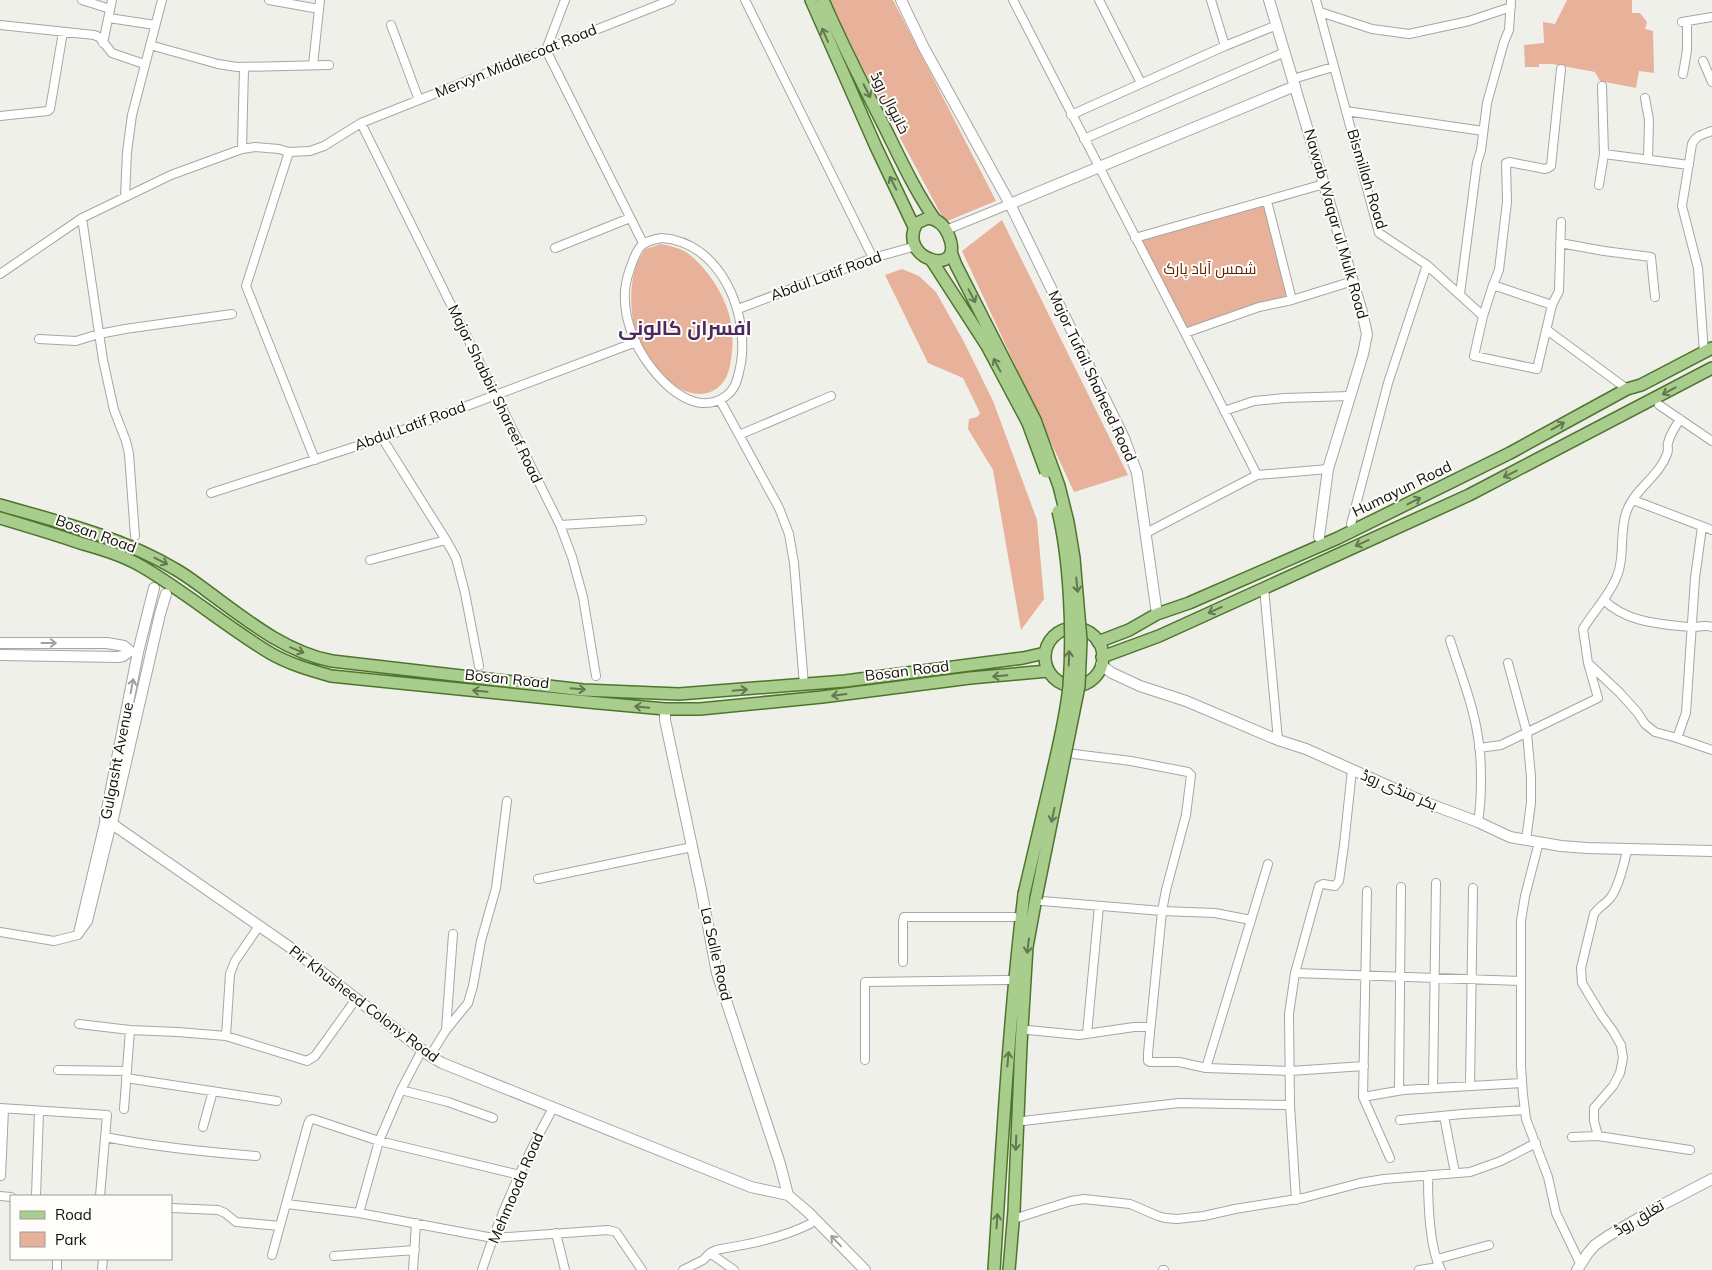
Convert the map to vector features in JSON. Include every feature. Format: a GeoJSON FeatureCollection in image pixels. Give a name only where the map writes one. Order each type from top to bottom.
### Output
{"type":"FeatureCollection","features":[{"type":"Feature","properties":{"kind":"main road"},"geometry":{"type":"LineString","coordinates":[[810,0],[914,227]]}},
{"type":"Feature","properties":{"kind":"main road","name":"خانیوال روڈ"},"geometry":{"type":"LineString","coordinates":[[823,0],[891,140],[925,205],[934,218]]}},
{"type":"Feature","properties":{"kind":"main road"},"geometry":{"type":"LineString","coordinates":[[876,147],[891,140]]}},
{"type":"Feature","properties":{"kind":"main road"},"geometry":{"type":"LineString","coordinates":[[932,260],[947,258],[951,252],[952,245],[946,230],[934,218],[922,219],[914,227],[913,232],[916,246],[920,253],[932,260],[987,346],[1032,422],[1061,524],[1069,599],[1069,685],[1057,754],[1024,894],[1017,950],[994,1270]]}},
{"type":"Feature","properties":{"kind":"main road"},"geometry":{"type":"LineString","coordinates":[[951,252],[1032,422],[1059,486],[1074,558],[1081,640],[1079,686],[1027,946],[1014,1212],[1009,1270]]}},
{"type":"Feature","properties":{"kind":"main road","name":"Humayun Road"},"geometry":{"type":"LineString","coordinates":[[1098,642],[1129,630],[1157,614],[1188,603],[1338,538],[1510,453],[1627,389],[1641,385],[1708,350]]}},
{"type":"Feature","properties":{"kind":"main road","name":"Humayun Road"},"geometry":{"type":"LineString","coordinates":[[1102,661],[1469,495],[1712,368]]}},
{"type":"Feature","properties":{"kind":"main road","name":"Bosan Road"},"geometry":{"type":"LineString","coordinates":[[0,504],[111,537],[142,551],[177,569],[256,626],[289,646],[316,658],[332,661],[582,690],[686,694],[804,685],[1023,658],[1045,652]]}},
{"type":"Feature","properties":{"kind":"main road"},"geometry":{"type":"LineString","coordinates":[[1157,614],[1191,596],[1351,524],[1385,515]]}},
{"type":"Feature","properties":{"kind":"main road","name":"Bosan Road"},"geometry":{"type":"LineString","coordinates":[[0,518],[115,554],[140,566],[195,600],[236,631],[271,653],[307,669],[331,676],[665,709],[700,709],[803,699],[1048,670]]}},
{"type":"Feature","properties":{"kind":"main road"},"geometry":{"type":"LineString","coordinates":[[1071,628],[1080,629],[1088,632],[1098,642],[1102,661],[1094,678],[1080,685],[1064,684],[1057,680],[1048,670],[1045,662],[1045,652],[1048,643],[1063,630],[1071,628]]}},
{"type":"Feature","properties":{"kind":"street"},"geometry":{"type":"LineString","coordinates":[[82,0],[110,9]]}},
{"type":"Feature","properties":{"kind":"street"},"geometry":{"type":"LineString","coordinates":[[103,44],[112,0]]}},
{"type":"Feature","properties":{"kind":"street"},"geometry":{"type":"LineString","coordinates":[[125,197],[127,152],[132,115],[162,0]]}},
{"type":"Feature","properties":{"kind":"street"},"geometry":{"type":"LineString","coordinates":[[269,0],[319,9]]}},
{"type":"Feature","properties":{"kind":"street"},"geometry":{"type":"LineString","coordinates":[[312,65],[320,0]]}},
{"type":"Feature","properties":{"kind":"street"},"geometry":{"type":"LineString","coordinates":[[565,0],[546,50],[643,243]]}},
{"type":"Feature","properties":{"kind":"street","name":"Mervyn Middlecoat Road"},"geometry":{"type":"LineString","coordinates":[[0,274],[82,218],[171,175],[242,149],[279,149],[289,152],[310,151],[324,146],[361,123],[671,0]]}},
{"type":"Feature","properties":{"kind":"street"},"geometry":{"type":"LineString","coordinates":[[745,0],[873,258]]}},
{"type":"Feature","properties":{"kind":"street","name":"Major Tufail Shaheed Road"},"geometry":{"type":"LineString","coordinates":[[901,0],[924,48],[1010,204],[1124,438],[1137,473],[1157,614]]}},
{"type":"Feature","properties":{"kind":"street"},"geometry":{"type":"LineString","coordinates":[[1012,0],[1185,333],[1256,475]]}},
{"type":"Feature","properties":{"kind":"street"},"geometry":{"type":"LineString","coordinates":[[1099,0],[1141,83]]}},
{"type":"Feature","properties":{"kind":"street"},"geometry":{"type":"LineString","coordinates":[[1210,0],[1225,46]]}},
{"type":"Feature","properties":{"kind":"street","name":"Nawab Waqar ul Mulk Road"},"geometry":{"type":"LineString","coordinates":[[1269,0],[1367,334],[1363,354],[1328,469],[1320,538]]}},
{"type":"Feature","properties":{"kind":"street","name":"Bismillah Road"},"geometry":{"type":"LineString","coordinates":[[1316,0],[1379,232],[1427,265],[1483,316]]}},
{"type":"Feature","properties":{"kind":"street"},"geometry":{"type":"LineString","coordinates":[[1320,12],[1372,29],[1409,34],[1469,22],[1511,3],[1509,30],[1487,103],[1482,150],[1476,172],[1460,294]]}},
{"type":"Feature","properties":{"kind":"street"},"geometry":{"type":"LineString","coordinates":[[1682,74],[1687,50],[1684,22],[1712,17]]}},
{"type":"Feature","properties":{"kind":"street"},"geometry":{"type":"LineString","coordinates":[[109,18],[155,25]]}},
{"type":"Feature","properties":{"kind":"street"},"geometry":{"type":"LineString","coordinates":[[0,25],[94,35],[99,37],[103,44],[112,52],[144,64]]}},
{"type":"Feature","properties":{"kind":"street"},"geometry":{"type":"LineString","coordinates":[[391,25],[420,100]]}},
{"type":"Feature","properties":{"kind":"street"},"geometry":{"type":"LineString","coordinates":[[1071,115],[1225,46],[1277,25]]}},
{"type":"Feature","properties":{"kind":"street"},"geometry":{"type":"LineString","coordinates":[[0,116],[48,111],[50,109],[63,32]]}},
{"type":"Feature","properties":{"kind":"street"},"geometry":{"type":"LineString","coordinates":[[150,45],[218,64],[244,68],[329,65]]}},
{"type":"Feature","properties":{"kind":"street"},"geometry":{"type":"LineString","coordinates":[[1084,139],[1285,52]]}},
{"type":"Feature","properties":{"kind":"street"},"geometry":{"type":"LineString","coordinates":[[1704,61],[1712,82]]}},
{"type":"Feature","properties":{"kind":"street"},"geometry":{"type":"LineString","coordinates":[[946,230],[1099,168],[1333,67]]}},
{"type":"Feature","properties":{"kind":"street"},"geometry":{"type":"LineString","coordinates":[[242,149],[244,68]]}},
{"type":"Feature","properties":{"kind":"street"},"geometry":{"type":"LineString","coordinates":[[1561,69],[1551,166],[1545,169],[1509,162],[1506,164],[1507,202],[1499,270],[1483,316],[1474,356],[1537,369],[1552,305],[1559,291],[1561,222]]}},
{"type":"Feature","properties":{"kind":"street"},"geometry":{"type":"LineString","coordinates":[[1599,186],[1604,154],[1602,86]]}},
{"type":"Feature","properties":{"kind":"street"},"geometry":{"type":"LineString","coordinates":[[1645,98],[1649,120],[1648,159]]}},
{"type":"Feature","properties":{"kind":"street"},"geometry":{"type":"LineString","coordinates":[[1346,111],[1483,131]]}},
{"type":"Feature","properties":{"kind":"street","name":"Major Shabbir Shareef Road"},"geometry":{"type":"LineString","coordinates":[[361,123],[560,525],[572,557],[583,597],[596,676]]}},
{"type":"Feature","properties":{"kind":"street"},"geometry":{"type":"LineString","coordinates":[[1708,350],[1698,268],[1682,206],[1694,139],[1712,131]]}},
{"type":"Feature","properties":{"kind":"street"},"geometry":{"type":"LineString","coordinates":[[289,152],[246,286],[315,460]]}},
{"type":"Feature","properties":{"kind":"street"},"geometry":{"type":"LineString","coordinates":[[1604,154],[1689,166]]}},
{"type":"Feature","properties":{"kind":"street"},"geometry":{"type":"LineString","coordinates":[[1135,238],[1324,184]]}},
{"type":"Feature","properties":{"kind":"street"},"geometry":{"type":"LineString","coordinates":[[1267,201],[1292,300]]}},
{"type":"Feature","properties":{"kind":"street"},"geometry":{"type":"LineString","coordinates":[[82,218],[98,334],[114,410],[129,454],[135,536]]}},
{"type":"Feature","properties":{"kind":"street"},"geometry":{"type":"LineString","coordinates":[[555,248],[630,218]]}},
{"type":"Feature","properties":{"kind":"street"},"geometry":{"type":"LineString","coordinates":[[669,238],[677,240],[695,249],[723,276],[738,309],[741,358],[734,387],[720,400],[707,403],[694,402],[678,393],[659,377],[636,342],[626,311],[626,283],[635,252],[643,243],[653,239],[669,238]]}},
{"type":"Feature","properties":{"kind":"street"},"geometry":{"type":"LineString","coordinates":[[1560,243],[1651,257],[1655,297]]}},
{"type":"Feature","properties":{"kind":"street","name":"Abdul Latif Road"},"geometry":{"type":"LineString","coordinates":[[738,309],[873,258],[916,246]]}},
{"type":"Feature","properties":{"kind":"street"},"geometry":{"type":"LineString","coordinates":[[1351,524],[1388,383],[1427,265]]}},
{"type":"Feature","properties":{"kind":"street"},"geometry":{"type":"LineString","coordinates":[[1185,333],[1259,307],[1292,300],[1353,281]]}},
{"type":"Feature","properties":{"kind":"street"},"geometry":{"type":"LineString","coordinates":[[1493,285],[1552,305]]}},
{"type":"Feature","properties":{"kind":"street"},"geometry":{"type":"LineString","coordinates":[[39,339],[76,341],[98,334],[232,314]]}},
{"type":"Feature","properties":{"kind":"street"},"geometry":{"type":"LineString","coordinates":[[1547,330],[1627,389]]}},
{"type":"Feature","properties":{"kind":"street","name":"Abdul Latif Road"},"geometry":{"type":"LineString","coordinates":[[211,494],[382,438],[636,342]]}},
{"type":"Feature","properties":{"kind":"street"},"geometry":{"type":"LineString","coordinates":[[739,436],[831,396]]}},
{"type":"Feature","properties":{"kind":"street"},"geometry":{"type":"LineString","coordinates":[[1224,411],[1254,401],[1350,396]]}},
{"type":"Feature","properties":{"kind":"street"},"geometry":{"type":"LineString","coordinates":[[720,400],[779,508],[789,534],[794,562],[804,685]]}},
{"type":"Feature","properties":{"kind":"street"},"geometry":{"type":"LineString","coordinates":[[1658,405],[1712,441]]}},
{"type":"Feature","properties":{"kind":"street"},"geometry":{"type":"LineString","coordinates":[[1479,748],[1501,745],[1598,698],[1588,663],[1583,629],[1593,612],[1604,600],[1619,571],[1626,513],[1633,500],[1656,472],[1668,453],[1671,435],[1680,419]]}},
{"type":"Feature","properties":{"kind":"street"},"geometry":{"type":"LineString","coordinates":[[382,438],[456,558],[479,666]]}},
{"type":"Feature","properties":{"kind":"street"},"geometry":{"type":"LineString","coordinates":[[1146,533],[1256,475],[1328,469]]}},
{"type":"Feature","properties":{"kind":"street"},"geometry":{"type":"LineString","coordinates":[[1633,500],[1712,530]]}},
{"type":"Feature","properties":{"kind":"street"},"geometry":{"type":"LineString","coordinates":[[560,525],[642,520]]}},
{"type":"Feature","properties":{"kind":"street"},"geometry":{"type":"LineString","coordinates":[[1677,738],[1686,713],[1695,578],[1702,526]]}},
{"type":"Feature","properties":{"kind":"street"},"geometry":{"type":"LineString","coordinates":[[370,560],[446,540]]}},
{"type":"Feature","properties":{"kind":"street","name":"Gulgasht Avenue"},"geometry":{"type":"LineString","coordinates":[[109,821],[134,652],[154,588]]}},
{"type":"Feature","properties":{"kind":"street"},"geometry":{"type":"LineString","coordinates":[[1264,588],[1278,740]]}},
{"type":"Feature","properties":{"kind":"street","name":"Gulgasht Avenue"},"geometry":{"type":"LineString","coordinates":[[109,821],[166,594]]}},
{"type":"Feature","properties":{"kind":"street"},"geometry":{"type":"LineString","coordinates":[[1604,600],[1612,609],[1625,616],[1691,627],[1712,627]]}},
{"type":"Feature","properties":{"kind":"street"},"geometry":{"type":"LineString","coordinates":[[1450,640],[1476,725],[1479,748],[1480,810],[1478,822]]}},
{"type":"Feature","properties":{"kind":"street"},"geometry":{"type":"LineString","coordinates":[[0,643],[113,644],[124,646],[134,652],[151,654]]}},
{"type":"Feature","properties":{"kind":"street"},"geometry":{"type":"LineString","coordinates":[[0,655],[118,657],[134,652]]}},
{"type":"Feature","properties":{"kind":"street","name":"بکر منڈی روڈ"},"geometry":{"type":"LineString","coordinates":[[1102,661],[1112,672],[1140,686],[1186,701],[1278,740],[1306,749],[1422,801],[1478,822],[1510,837],[1562,846],[1627,850],[1712,851]]}},
{"type":"Feature","properties":{"kind":"street"},"geometry":{"type":"LineString","coordinates":[[1588,663],[1619,692],[1645,724],[1655,732],[1712,750]]}},
{"type":"Feature","properties":{"kind":"street"},"geometry":{"type":"LineString","coordinates":[[1508,664],[1527,733],[1531,794],[1526,840]]}},
{"type":"Feature","properties":{"kind":"street","name":"La Salle Road"},"geometry":{"type":"LineString","coordinates":[[665,709],[665,720],[717,973],[780,1164],[788,1195]]}},
{"type":"Feature","properties":{"kind":"street"},"geometry":{"type":"LineString","coordinates":[[1074,754],[1131,762],[1191,774],[1186,815],[1162,911],[1147,1058],[1150,1062],[1179,1062],[1206,1068],[1290,1071],[1364,1066]]}},
{"type":"Feature","properties":{"kind":"street"},"geometry":{"type":"LineString","coordinates":[[1296,1200],[1290,1105],[1289,1014],[1295,973],[1318,886],[1323,884],[1335,886],[1339,881],[1352,770]]}},
{"type":"Feature","properties":{"kind":"street"},"geometry":{"type":"LineString","coordinates":[[358,1213],[379,1141],[401,1090],[426,1053],[468,1004],[481,941],[496,888],[507,801]]}},
{"type":"Feature","properties":{"kind":"street"},"geometry":{"type":"LineString","coordinates":[[0,932],[54,941],[78,935],[88,921],[109,821]]}},
{"type":"Feature","properties":{"kind":"street","name":"Pir Khusheed Colony Road"},"geometry":{"type":"LineString","coordinates":[[109,821],[291,948],[426,1053],[442,1063],[751,1187],[788,1195]]}},
{"type":"Feature","properties":{"kind":"street"},"geometry":{"type":"LineString","coordinates":[[1539,842],[1522,908],[1521,921],[1522,1084],[1526,1119],[1548,1177],[1556,1213],[1578,1266]]}},
{"type":"Feature","properties":{"kind":"street"},"geometry":{"type":"LineString","coordinates":[[538,880],[692,847]]}},
{"type":"Feature","properties":{"kind":"street"},"geometry":{"type":"LineString","coordinates":[[1598,1136],[1594,1120],[1594,1108],[1613,1086],[1620,1073],[1622,1051],[1613,1031],[1582,983],[1582,968],[1594,914],[1613,895],[1625,863],[1627,850]]}},
{"type":"Feature","properties":{"kind":"street"},"geometry":{"type":"LineString","coordinates":[[1206,1068],[1268,864]]}},
{"type":"Feature","properties":{"kind":"street"},"geometry":{"type":"LineString","coordinates":[[1433,1088],[1436,883]]}},
{"type":"Feature","properties":{"kind":"street"},"geometry":{"type":"LineString","coordinates":[[1399,1090],[1401,887]]}},
{"type":"Feature","properties":{"kind":"street"},"geometry":{"type":"LineString","coordinates":[[1470,1086],[1472,888]]}},
{"type":"Feature","properties":{"kind":"street"},"geometry":{"type":"LineString","coordinates":[[1367,892],[1363,1097],[1390,1158]]}},
{"type":"Feature","properties":{"kind":"street"},"geometry":{"type":"LineString","coordinates":[[1042,901],[1162,911],[1215,913],[1251,920]]}},
{"type":"Feature","properties":{"kind":"street"},"geometry":{"type":"LineString","coordinates":[[1087,1034],[1099,906]]}},
{"type":"Feature","properties":{"kind":"street"},"geometry":{"type":"LineString","coordinates":[[903,962],[904,917],[1014,917]]}},
{"type":"Feature","properties":{"kind":"street"},"geometry":{"type":"LineString","coordinates":[[226,1036],[230,974],[235,961],[259,926]]}},
{"type":"Feature","properties":{"kind":"street"},"geometry":{"type":"LineString","coordinates":[[446,1030],[453,934]]}},
{"type":"Feature","properties":{"kind":"street"},"geometry":{"type":"LineString","coordinates":[[1295,973],[1521,981]]}},
{"type":"Feature","properties":{"kind":"street"},"geometry":{"type":"LineString","coordinates":[[865,1060],[865,982],[1008,980]]}},
{"type":"Feature","properties":{"kind":"street"},"geometry":{"type":"LineString","coordinates":[[79,1024],[130,1030],[226,1036],[308,1061],[315,1056],[356,999]]}},
{"type":"Feature","properties":{"kind":"street"},"geometry":{"type":"LineString","coordinates":[[1028,1030],[1087,1034],[1134,1027],[1150,1027]]}},
{"type":"Feature","properties":{"kind":"street"},"geometry":{"type":"LineString","coordinates":[[124,1109],[130,1030]]}},
{"type":"Feature","properties":{"kind":"street"},"geometry":{"type":"LineString","coordinates":[[58,1070],[127,1074],[277,1101]]}},
{"type":"Feature","properties":{"kind":"street"},"geometry":{"type":"LineString","coordinates":[[1363,1097],[1399,1090],[1522,1084]]}},
{"type":"Feature","properties":{"kind":"street"},"geometry":{"type":"LineString","coordinates":[[401,1090],[448,1102],[493,1118]]}},
{"type":"Feature","properties":{"kind":"street"},"geometry":{"type":"LineString","coordinates":[[203,1128],[213,1091]]}},
{"type":"Feature","properties":{"kind":"street"},"geometry":{"type":"LineString","coordinates":[[1023,1121],[1179,1103],[1290,1105]]}},
{"type":"Feature","properties":{"kind":"street"},"geometry":{"type":"LineString","coordinates":[[1,1176],[2,1108],[72,1114],[106,1114],[100,1195]]}},
{"type":"Feature","properties":{"kind":"street","name":"Mehmooda Road"},"geometry":{"type":"LineString","coordinates":[[482,1270],[534,1143],[553,1108]]}},
{"type":"Feature","properties":{"kind":"street"},"geometry":{"type":"LineString","coordinates":[[36,1195],[38,1110]]}},
{"type":"Feature","properties":{"kind":"street"},"geometry":{"type":"LineString","coordinates":[[1400,1120],[1525,1110]]}},
{"type":"Feature","properties":{"kind":"street"},"geometry":{"type":"LineString","coordinates":[[1444,1116],[1454,1173]]}},
{"type":"Feature","properties":{"kind":"street"},"geometry":{"type":"LineString","coordinates":[[272,1255],[308,1124],[313,1119],[379,1141],[520,1175]]}},
{"type":"Feature","properties":{"kind":"street"},"geometry":{"type":"LineString","coordinates":[[1572,1137],[1598,1136],[1690,1150]]}},
{"type":"Feature","properties":{"kind":"street"},"geometry":{"type":"LineString","coordinates":[[105,1137],[180,1150],[256,1156]]}},
{"type":"Feature","properties":{"kind":"street"},"geometry":{"type":"LineString","coordinates":[[1017,1218],[1071,1201],[1084,1199],[1130,1204],[1158,1216],[1177,1219],[1204,1216],[1235,1209],[1296,1200],[1360,1183],[1470,1172],[1488,1167],[1536,1142]]}},
{"type":"Feature","properties":{"kind":"street"},"geometry":{"type":"LineString","coordinates":[[1428,1175],[1430,1222],[1439,1265]]}},
{"type":"Feature","properties":{"kind":"street","name":"تغلق روڈ"},"geometry":{"type":"LineString","coordinates":[[1578,1266],[1595,1245],[1608,1236],[1712,1179]]}},
{"type":"Feature","properties":{"kind":"street"},"geometry":{"type":"LineString","coordinates":[[788,1195],[808,1212],[865,1270]]}},
{"type":"Feature","properties":{"kind":"street"},"geometry":{"type":"LineString","coordinates":[[287,1204],[358,1213],[494,1238],[608,1230],[616,1232],[642,1270]]}},
{"type":"Feature","properties":{"kind":"street"},"geometry":{"type":"LineString","coordinates":[[172,1208],[218,1210],[236,1222],[280,1226]]}},
{"type":"Feature","properties":{"kind":"street"},"geometry":{"type":"LineString","coordinates":[[413,1270],[416,1223]]}},
{"type":"Feature","properties":{"kind":"street"},"geometry":{"type":"LineString","coordinates":[[683,1270],[703,1260],[716,1250],[765,1241],[788,1234],[810,1224]]}},
{"type":"Feature","properties":{"kind":"street"},"geometry":{"type":"LineString","coordinates":[[556,1233],[565,1270]]}},
{"type":"Feature","properties":{"kind":"street"},"geometry":{"type":"LineString","coordinates":[[1418,1270],[1439,1265],[1489,1245]]}},
{"type":"Feature","properties":{"kind":"street"},"geometry":{"type":"LineString","coordinates":[[334,1256],[414,1250]]}},
{"type":"Feature","properties":{"kind":"street"},"geometry":{"type":"LineString","coordinates":[[710,1253],[734,1270]]}},
{"type":"Feature","properties":{"kind":"green space"},"geometry":{"type":"Polygon","coordinates":[[[830,0],[893,0],[996,201],[945,222],[859,61],[830,0]]]}},
{"type":"Feature","properties":{"kind":"green space"},"geometry":{"type":"Polygon","coordinates":[[[1567,0],[1632,0],[1632,13],[1640,13],[1647,22],[1645,29],[1653,31],[1654,73],[1639,71],[1636,88],[1600,81],[1595,72],[1552,64],[1539,64],[1539,67],[1525,67],[1524,45],[1544,43],[1543,22],[1555,24],[1567,0]]]}},
{"type":"Feature","properties":{"kind":"green space","name":"شمس آباد پارک"},"geometry":{"type":"Polygon","coordinates":[[[1265,204],[1288,297],[1185,331],[1137,239],[1265,204]]]}},
{"type":"Feature","properties":{"kind":"green space"},"geometry":{"type":"Polygon","coordinates":[[[1002,220],[1128,475],[1074,492],[962,251],[1002,220]]]}},
{"type":"Feature","properties":{"kind":"green space"},"geometry":{"type":"Polygon","coordinates":[[[661,244],[686,252],[698,262],[718,289],[730,317],[732,345],[728,372],[720,386],[704,394],[692,393],[669,381],[649,359],[637,337],[632,311],[631,292],[636,266],[645,249],[661,244]]]}},
{"type":"Feature","properties":{"kind":"green space"},"geometry":{"type":"Polygon","coordinates":[[[902,269],[919,276],[936,292],[964,342],[993,401],[1037,520],[1044,599],[1021,630],[993,470],[968,429],[969,419],[977,417],[980,413],[963,378],[928,363],[885,275],[902,269]]]}},
{"type":"Feature","properties":{"kind":"district","name":"افسران کالونی"},"geometry":{"type":"Point","coordinates":[685,328]}}]}
